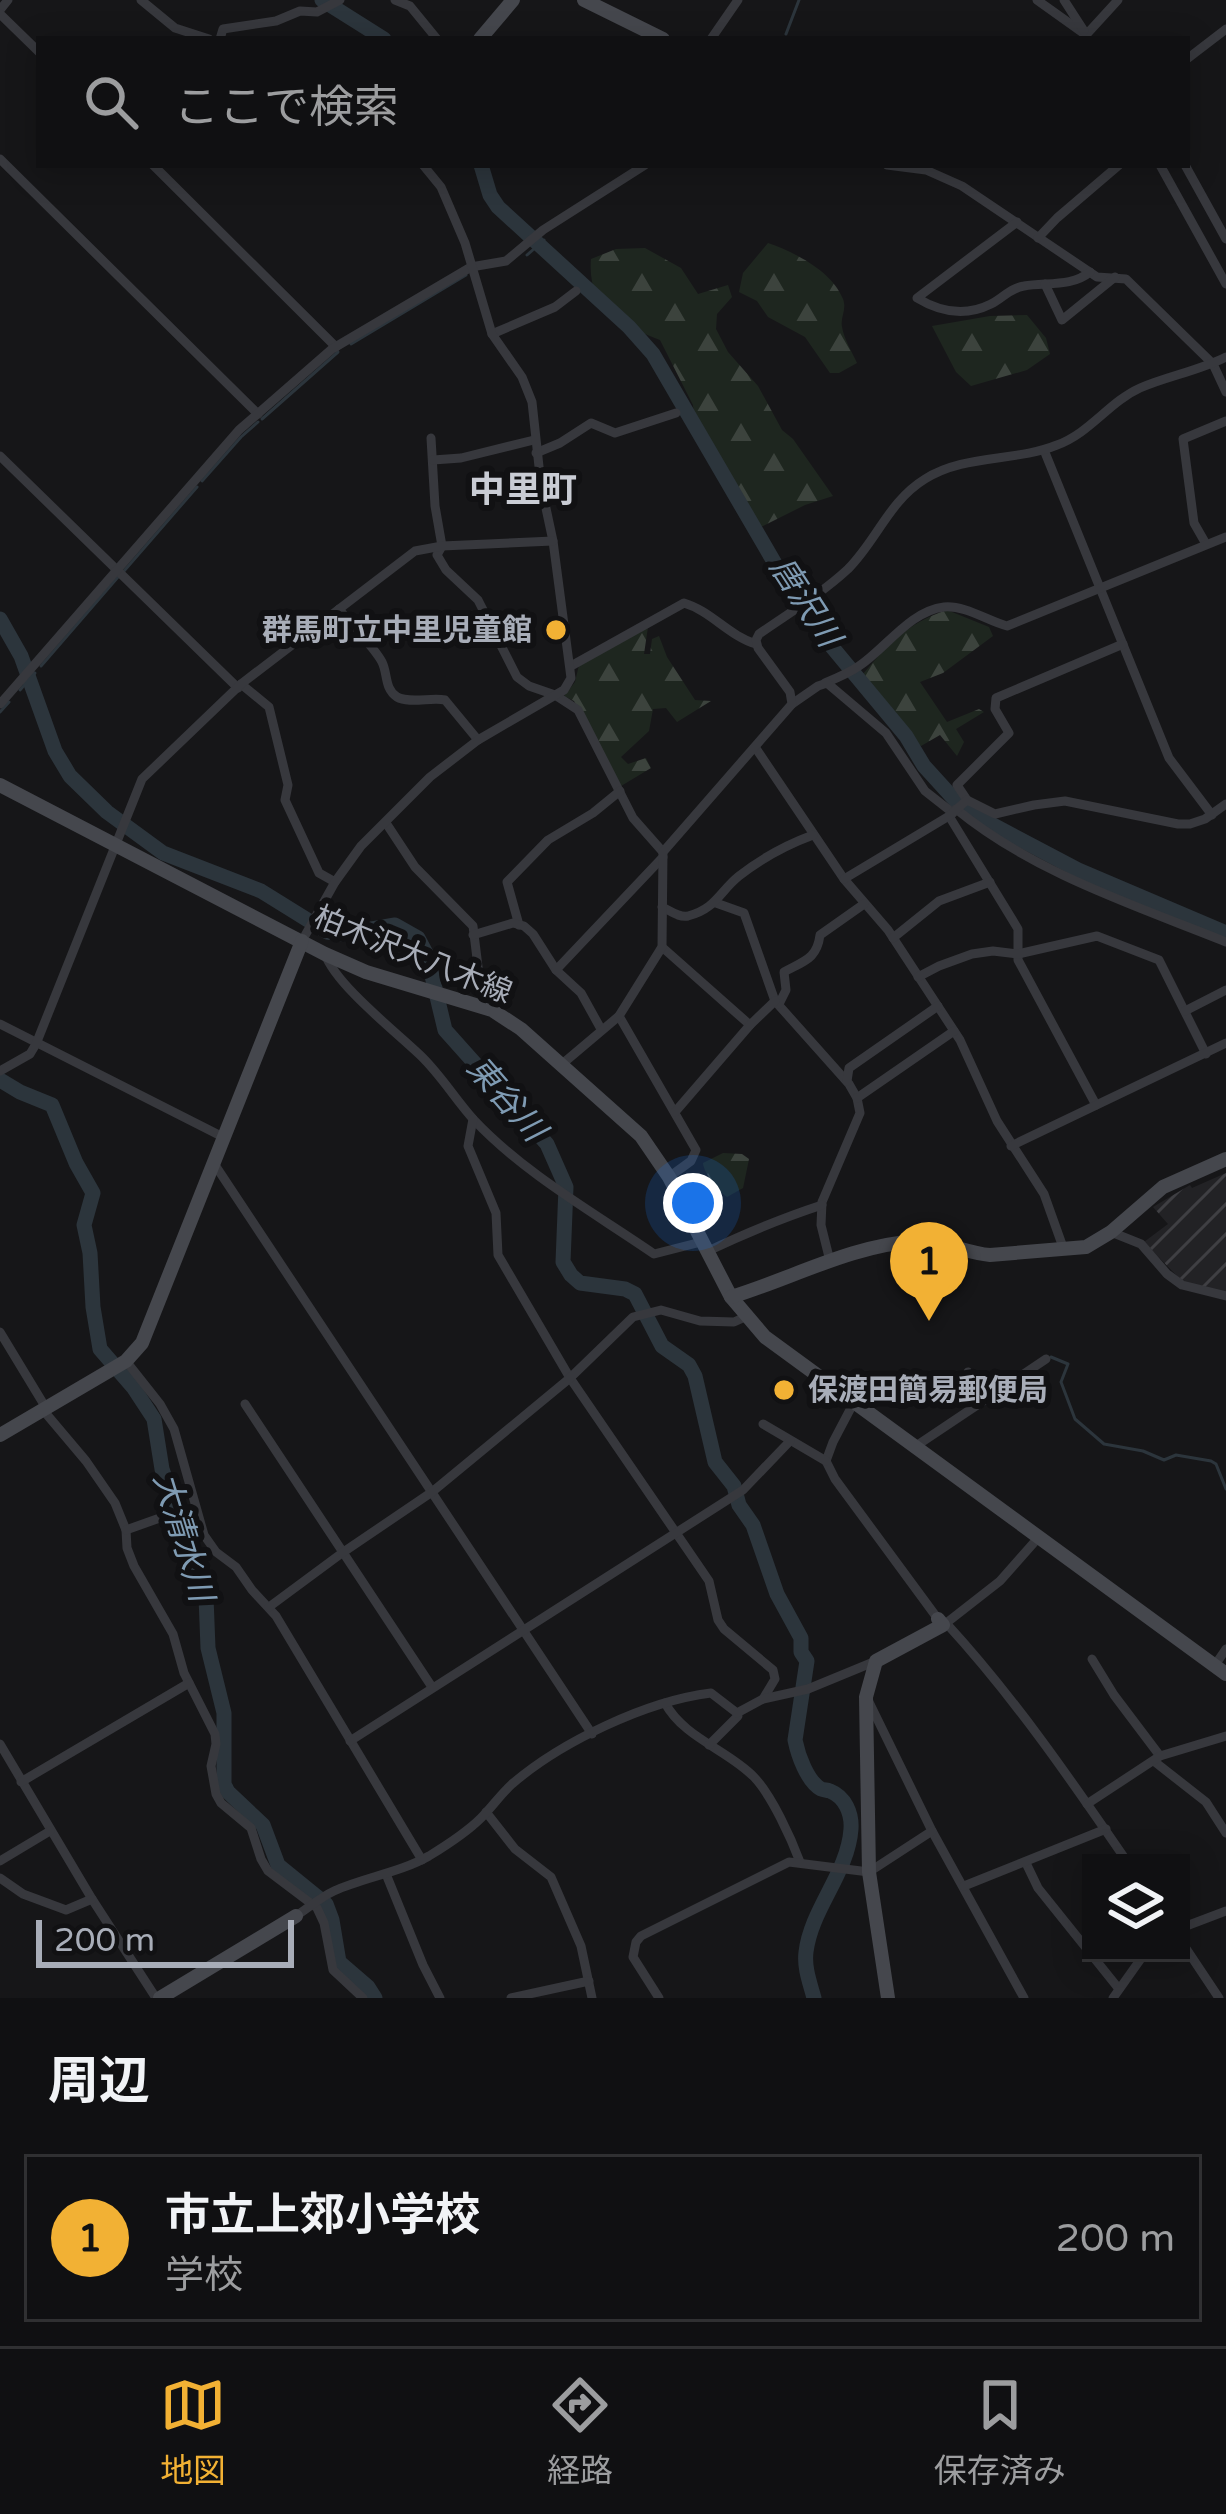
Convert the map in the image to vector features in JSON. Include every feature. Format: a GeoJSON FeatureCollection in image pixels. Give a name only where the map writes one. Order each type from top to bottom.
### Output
{"type":"FeatureCollection","features":[{"type":"Feature","properties":{"kind":"street"},"geometry":{"type":"LineString","coordinates":[[8,0],[0,12],[36,49]]}},
{"type":"Feature","properties":{"kind":"street"},"geometry":{"type":"LineString","coordinates":[[142,0],[175,28],[200,36]]}},
{"type":"Feature","properties":{"kind":"street"},"geometry":{"type":"LineString","coordinates":[[395,0],[410,6],[435,36]]}},
{"type":"Feature","properties":{"kind":"street"},"geometry":{"type":"LineString","coordinates":[[483,36],[513,0]]}},
{"type":"Feature","properties":{"kind":"street"},"geometry":{"type":"LineString","coordinates":[[584,0],[656,36]]}},
{"type":"Feature","properties":{"kind":"street"},"geometry":{"type":"LineString","coordinates":[[713,36],[738,0]]}},
{"type":"Feature","properties":{"kind":"street"},"geometry":{"type":"LineString","coordinates":[[1037,0],[1087,36]]}},
{"type":"Feature","properties":{"kind":"street"},"geometry":{"type":"LineString","coordinates":[[1048,9],[1061,0],[1087,36]]}},
{"type":"Feature","properties":{"kind":"street"},"geometry":{"type":"LineString","coordinates":[[1089,36],[1118,0]]}},
{"type":"Feature","properties":{"kind":"street"},"geometry":{"type":"LineString","coordinates":[[221,36],[231,26],[276,22],[332,4]]}},
{"type":"Feature","properties":{"kind":"street"},"geometry":{"type":"LineString","coordinates":[[1190,57],[1226,28]]}},
{"type":"Feature","properties":{"kind":"street"},"geometry":{"type":"LineString","coordinates":[[0,160],[258,414]]}},
{"type":"Feature","properties":{"kind":"street"},"geometry":{"type":"LineString","coordinates":[[156,168],[336,346]]}},
{"type":"Feature","properties":{"kind":"street"},"geometry":{"type":"LineString","coordinates":[[0,1436],[118,1365],[142,1343],[305,935],[361,846],[430,777],[478,740],[568,684],[571,666],[530,394],[491,334],[465,242],[441,187],[425,168]]}},
{"type":"Feature","properties":{"kind":"street"},"geometry":{"type":"LineString","coordinates":[[0,704],[225,447],[336,346],[471,268],[506,261],[538,234],[639,168]]}},
{"type":"Feature","properties":{"kind":"street"},"geometry":{"type":"LineString","coordinates":[[919,168],[962,186],[1090,272],[1126,279],[1213,364],[1226,392]]}},
{"type":"Feature","properties":{"kind":"street"},"geometry":{"type":"LineString","coordinates":[[1038,238],[1115,168]]}},
{"type":"Feature","properties":{"kind":"street"},"geometry":{"type":"LineString","coordinates":[[1162,168],[1226,284]]}},
{"type":"Feature","properties":{"kind":"street"},"geometry":{"type":"LineString","coordinates":[[1187,168],[1226,239]]}},
{"type":"Feature","properties":{"kind":"street"},"geometry":{"type":"LineString","coordinates":[[1200,238],[1216,221]]}},
{"type":"Feature","properties":{"kind":"street"},"geometry":{"type":"LineString","coordinates":[[1017,222],[917,298],[935,309],[956,312],[984,307],[1016,287],[1077,280],[1090,272]]}},
{"type":"Feature","properties":{"kind":"street"},"geometry":{"type":"LineString","coordinates":[[1045,284],[1062,320],[1116,277]]}},
{"type":"Feature","properties":{"kind":"street"},"geometry":{"type":"LineString","coordinates":[[491,334],[555,307],[576,291]]}},
{"type":"Feature","properties":{"kind":"street"},"geometry":{"type":"LineString","coordinates":[[756,644],[759,634],[849,567],[898,500],[926,478],[955,466],[1044,450],[1075,438],[1141,388],[1226,357]]}},
{"type":"Feature","properties":{"kind":"street"},"geometry":{"type":"LineString","coordinates":[[536,453],[592,423],[615,434],[676,413]]}},
{"type":"Feature","properties":{"kind":"street"},"geometry":{"type":"LineString","coordinates":[[1206,544],[1194,523],[1183,439],[1226,421]]}},
{"type":"Feature","properties":{"kind":"street"},"geometry":{"type":"LineString","coordinates":[[431,438],[441,563],[478,600],[517,677],[578,710],[637,824],[663,855],[662,947],[619,1016],[561,1065]]}},
{"type":"Feature","properties":{"kind":"street"},"geometry":{"type":"LineString","coordinates":[[433,460],[534,440]]}},
{"type":"Feature","properties":{"kind":"street"},"geometry":{"type":"LineString","coordinates":[[1044,450],[1169,758],[1212,815]]}},
{"type":"Feature","properties":{"kind":"street"},"geometry":{"type":"LineString","coordinates":[[0,456],[240,686],[269,707],[288,785],[285,800],[319,873],[335,882]]}},
{"type":"Feature","properties":{"kind":"street"},"geometry":{"type":"LineString","coordinates":[[556,970],[663,855],[792,704],[858,667],[911,622],[943,607],[1007,626],[1226,537]]}},
{"type":"Feature","properties":{"kind":"street"},"geometry":{"type":"LineString","coordinates":[[0,1071],[30,1054],[36,1044],[142,779],[240,686],[416,550],[553,541]]}},
{"type":"Feature","properties":{"kind":"street"},"geometry":{"type":"LineString","coordinates":[[571,666],[684,602],[756,644],[790,692],[792,704]]}},
{"type":"Feature","properties":{"kind":"street"},"geometry":{"type":"LineString","coordinates":[[339,609],[384,664],[384,680],[396,696],[446,700],[478,740]]}},
{"type":"Feature","properties":{"kind":"street"},"geometry":{"type":"LineString","coordinates":[[1123,644],[996,698],[995,709],[1009,733],[957,785],[967,800],[995,814],[1065,802],[1178,824],[1199,822],[1226,804]]}},
{"type":"Feature","properties":{"kind":"street"},"geometry":{"type":"LineString","coordinates":[[0,677],[15,687]]}},
{"type":"Feature","properties":{"kind":"street"},"geometry":{"type":"LineString","coordinates":[[825,683],[886,733],[925,791],[954,812],[1067,877],[1226,942]]}},
{"type":"Feature","properties":{"kind":"street"},"geometry":{"type":"LineString","coordinates":[[755,747],[954,1031],[1011,1146],[1044,1195],[1064,1250]]}},
{"type":"Feature","properties":{"kind":"street","name":"柏木沢大八木線"},"geometry":{"type":"LineString","coordinates":[[0,785],[114,847],[305,935],[325,954],[366,972],[492,1010],[520,1029],[632,1127],[669,1177],[731,1297],[765,1337],[1220,1670]]}},
{"type":"Feature","properties":{"kind":"street"},"geometry":{"type":"LineString","coordinates":[[519,925],[507,883],[548,839],[620,791]]}},
{"type":"Feature","properties":{"kind":"street"},"geometry":{"type":"LineString","coordinates":[[844,879],[967,800]]}},
{"type":"Feature","properties":{"kind":"street"},"geometry":{"type":"LineString","coordinates":[[954,812],[1018,929],[1018,960],[1096,1105]]}},
{"type":"Feature","properties":{"kind":"street"},"geometry":{"type":"LineString","coordinates":[[386,823],[415,866],[469,919],[480,983],[492,1010]]}},
{"type":"Feature","properties":{"kind":"street"},"geometry":{"type":"LineString","coordinates":[[662,907],[688,916],[716,903],[734,880],[769,854],[813,835]]}},
{"type":"Feature","properties":{"kind":"street"},"geometry":{"type":"LineString","coordinates":[[893,938],[939,901],[990,882]]}},
{"type":"Feature","properties":{"kind":"street"},"geometry":{"type":"LineString","coordinates":[[716,903],[744,913],[777,1002],[857,1099],[860,1113],[822,1205],[821,1225],[830,1261]]}},
{"type":"Feature","properties":{"kind":"street"},"geometry":{"type":"LineString","coordinates":[[675,1112],[750,1025],[777,1002],[786,990],[784,972],[811,957],[818,949],[820,934],[864,904]]}},
{"type":"Feature","properties":{"kind":"street"},"geometry":{"type":"LineString","coordinates":[[473,935],[513,923],[532,934],[556,970],[581,993],[601,1029]]}},
{"type":"Feature","properties":{"kind":"street"},"geometry":{"type":"LineString","coordinates":[[918,977],[972,954],[1018,953],[1084,937],[1107,938],[1159,960],[1206,1054]]}},
{"type":"Feature","properties":{"kind":"street"},"geometry":{"type":"LineString","coordinates":[[662,947],[750,1025]]}},
{"type":"Feature","properties":{"kind":"street"},"geometry":{"type":"LineString","coordinates":[[325,954],[329,965],[363,1001],[443,1077],[473,1119],[562,1193],[654,1253],[704,1247],[822,1205]]}},
{"type":"Feature","properties":{"kind":"street"},"geometry":{"type":"LineString","coordinates":[[1185,1011],[1226,990]]}},
{"type":"Feature","properties":{"kind":"street"},"geometry":{"type":"LineString","coordinates":[[847,1082],[849,1068],[938,1006]]}},
{"type":"Feature","properties":{"kind":"street"},"geometry":{"type":"LineString","coordinates":[[619,1016],[696,1150],[692,1161],[669,1177]]}},
{"type":"Feature","properties":{"kind":"street"},"geometry":{"type":"LineString","coordinates":[[0,1024],[223,1137]]}},
{"type":"Feature","properties":{"kind":"street"},"geometry":{"type":"LineString","coordinates":[[857,1099],[954,1031]]}},
{"type":"Feature","properties":{"kind":"street"},"geometry":{"type":"LineString","coordinates":[[1011,1146],[1226,1043]]}},
{"type":"Feature","properties":{"kind":"street"},"geometry":{"type":"LineString","coordinates":[[473,1119],[468,1146],[496,1213],[498,1255],[571,1378],[709,1581],[718,1620],[773,1670],[775,1679],[763,1699]]}},
{"type":"Feature","properties":{"kind":"street"},"geometry":{"type":"LineString","coordinates":[[731,1297],[855,1252],[918,1241],[990,1255],[1086,1247],[1163,1187],[1226,1160]]}},
{"type":"Feature","properties":{"kind":"street"},"geometry":{"type":"LineString","coordinates":[[213,1162],[592,1734]]}},
{"type":"Feature","properties":{"kind":"street"},"geometry":{"type":"LineString","coordinates":[[1111,1232],[1142,1244],[1182,1285],[1226,1296]]}},
{"type":"Feature","properties":{"kind":"street"},"geometry":{"type":"LineString","coordinates":[[268,1607],[432,1492],[571,1378],[638,1314],[661,1310],[720,1323],[746,1317]]}},
{"type":"Feature","properties":{"kind":"street"},"geometry":{"type":"LineString","coordinates":[[0,1332],[44,1409],[115,1503],[134,1566],[173,1634],[189,1683],[215,1734],[216,1794],[251,1828],[268,1870],[319,1901],[333,1970],[363,1998]]}},
{"type":"Feature","properties":{"kind":"street"},"geometry":{"type":"LineString","coordinates":[[913,1448],[1046,1359]]}},
{"type":"Feature","properties":{"kind":"street"},"geometry":{"type":"LineString","coordinates":[[118,1365],[174,1429],[204,1535],[268,1607],[422,1860]]}},
{"type":"Feature","properties":{"kind":"street"},"geometry":{"type":"LineString","coordinates":[[968,1372],[988,1400]]}},
{"type":"Feature","properties":{"kind":"street"},"geometry":{"type":"LineString","coordinates":[[245,1404],[432,1687]]}},
{"type":"Feature","properties":{"kind":"street"},"geometry":{"type":"LineString","coordinates":[[826,1461],[853,1404]]}},
{"type":"Feature","properties":{"kind":"street"},"geometry":{"type":"LineString","coordinates":[[763,1424],[826,1461],[942,1622],[1013,1699],[1122,1854]]}},
{"type":"Feature","properties":{"kind":"street"},"geometry":{"type":"LineString","coordinates":[[350,1742],[743,1490],[790,1441]]}},
{"type":"Feature","properties":{"kind":"street"},"geometry":{"type":"LineString","coordinates":[[126,1530],[195,1509]]}},
{"type":"Feature","properties":{"kind":"street"},"geometry":{"type":"LineString","coordinates":[[737,1713],[763,1699],[808,1689],[876,1661],[1000,1581],[1038,1538]]}},
{"type":"Feature","properties":{"kind":"street"},"geometry":{"type":"LineString","coordinates":[[1220,1670],[1226,1648]]}},
{"type":"Feature","properties":{"kind":"street"},"geometry":{"type":"LineString","coordinates":[[1092,1660],[1158,1759],[1206,1802],[1226,1833]]}},
{"type":"Feature","properties":{"kind":"street"},"geometry":{"type":"LineString","coordinates":[[876,1661],[866,1697],[869,1871],[888,1998]]}},
{"type":"Feature","properties":{"kind":"street"},"geometry":{"type":"LineString","coordinates":[[21,1782],[189,1683]]}},
{"type":"Feature","properties":{"kind":"street"},"geometry":{"type":"LineString","coordinates":[[0,1744],[92,1899],[158,1998],[319,1901],[422,1860],[455,1839],[524,1774],[592,1734],[665,1703],[711,1693],[737,1713]]}},
{"type":"Feature","properties":{"kind":"street"},"geometry":{"type":"LineString","coordinates":[[866,1697],[932,1831],[1024,1998]]}},
{"type":"Feature","properties":{"kind":"street"},"geometry":{"type":"LineString","coordinates":[[665,1703],[709,1745],[757,1780],[800,1862]]}},
{"type":"Feature","properties":{"kind":"street"},"geometry":{"type":"LineString","coordinates":[[709,1745],[737,1713]]}},
{"type":"Feature","properties":{"kind":"street"},"geometry":{"type":"LineString","coordinates":[[1087,1804],[1158,1759],[1226,1736]]}},
{"type":"Feature","properties":{"kind":"street"},"geometry":{"type":"LineString","coordinates":[[486,1812],[515,1849],[551,1877],[580,1946],[592,1998]]}},
{"type":"Feature","properties":{"kind":"street"},"geometry":{"type":"LineString","coordinates":[[964,1886],[1106,1829]]}},
{"type":"Feature","properties":{"kind":"street"},"geometry":{"type":"LineString","coordinates":[[0,1861],[50,1831]]}},
{"type":"Feature","properties":{"kind":"street"},"geometry":{"type":"LineString","coordinates":[[659,1998],[633,1957],[641,1936],[789,1862],[869,1871],[932,1831]]}},
{"type":"Feature","properties":{"kind":"street"},"geometry":{"type":"LineString","coordinates":[[1026,1863],[1038,1888],[1116,1993],[1138,1962]]}},
{"type":"Feature","properties":{"kind":"street"},"geometry":{"type":"LineString","coordinates":[[386,1874],[440,1998]]}},
{"type":"Feature","properties":{"kind":"street"},"geometry":{"type":"LineString","coordinates":[[0,1878],[23,1894],[66,1910],[92,1899]]}},
{"type":"Feature","properties":{"kind":"street"},"geometry":{"type":"LineString","coordinates":[[1190,1925],[1226,1911]]}},
{"type":"Feature","properties":{"kind":"street"},"geometry":{"type":"LineString","coordinates":[[1190,1954],[1219,1998]]}},
{"type":"Feature","properties":{"kind":"street"},"geometry":{"type":"LineString","coordinates":[[511,1998],[589,1981]]}},
{"type":"Feature","properties":{"kind":"shaded area"},"geometry":{"type":"Polygon","coordinates":[[[1226,1173],[1226,1293],[1179,1278],[1144,1242],[1168,1224],[1153,1207],[1190,1185],[1226,1173]]]}},
{"type":"Feature","properties":{"kind":"green space"},"geometry":{"type":"Polygon","coordinates":[[[768,243],[811,264],[838,289],[844,303],[843,332],[857,363],[830,373],[805,337],[768,317],[757,301],[739,292],[743,273],[768,243]]]}},
{"type":"Feature","properties":{"kind":"green space"},"geometry":{"type":"Polygon","coordinates":[[[645,248],[681,268],[698,294],[728,285],[732,297],[717,314],[716,329],[728,352],[758,386],[782,430],[833,496],[759,528],[696,434],[693,405],[660,340],[609,312],[595,290],[591,259],[616,249],[645,248]]]}},
{"type":"Feature","properties":{"kind":"green space"},"geometry":{"type":"Polygon","coordinates":[[[1027,315],[1046,338],[1050,354],[1027,370],[971,386],[956,372],[932,326],[990,316],[1027,315]]]}},
{"type":"Feature","properties":{"kind":"green space"},"geometry":{"type":"Polygon","coordinates":[[[947,610],[989,627],[993,636],[943,673],[920,682],[947,722],[979,709],[984,712],[956,729],[964,742],[957,756],[940,735],[921,746],[885,714],[859,679],[898,637],[947,610]]]}},
{"type":"Feature","properties":{"kind":"green space"},"geometry":{"type":"Polygon","coordinates":[[[648,627],[644,654],[650,654],[652,639],[659,636],[695,700],[711,701],[677,722],[666,708],[653,709],[649,731],[621,757],[628,764],[646,758],[651,768],[621,786],[574,701],[564,696],[575,682],[579,665],[648,627]]]}},
{"type":"Feature","properties":{"kind":"green space"},"geometry":{"type":"Polygon","coordinates":[[[723,1153],[749,1159],[743,1188],[727,1197],[712,1182],[703,1163],[723,1153]]]}},
{"type":"Feature","properties":{"kind":"waterway","name":"唐沢川"},"geometry":{"type":"LineString","coordinates":[[322,0],[379,36]]}},
{"type":"Feature","properties":{"kind":"waterway"},"geometry":{"type":"LineString","coordinates":[[786,34],[799,0]]}},
{"type":"Feature","properties":{"kind":"waterway","name":"唐沢川"},"geometry":{"type":"LineString","coordinates":[[482,168],[498,207],[653,354],[777,567],[823,636],[955,800],[1078,870],[1226,933]]}},
{"type":"Feature","properties":{"kind":"waterway"},"geometry":{"type":"LineString","coordinates":[[527,255],[544,240]]}},
{"type":"Feature","properties":{"kind":"waterway"},"geometry":{"type":"LineString","coordinates":[[351,344],[466,275]]}},
{"type":"Feature","properties":{"kind":"waterway"},"geometry":{"type":"LineString","coordinates":[[262,419],[338,352]]}},
{"type":"Feature","properties":{"kind":"waterway"},"geometry":{"type":"LineString","coordinates":[[202,481],[258,422]]}},
{"type":"Feature","properties":{"kind":"waterway"},"geometry":{"type":"LineString","coordinates":[[124,571],[197,487]]}},
{"type":"Feature","properties":{"kind":"waterway"},"geometry":{"type":"LineString","coordinates":[[41,666],[118,577]]}},
{"type":"Feature","properties":{"kind":"waterway","name":"東谷川"},"geometry":{"type":"LineString","coordinates":[[0,619],[21,656],[55,751],[70,776],[107,812],[163,853],[261,891],[327,932],[395,925],[418,938],[427,955],[445,1030],[547,1144],[566,1187],[563,1262],[571,1275],[580,1283],[635,1294],[662,1346],[689,1365],[715,1462],[734,1486],[777,1594],[801,1638],[807,1661],[795,1740],[801,1760],[816,1785],[844,1801],[850,1817],[843,1861],[809,1936],[807,1970],[814,1998]]}},
{"type":"Feature","properties":{"kind":"waterway","name":"東谷川"},"geometry":{"type":"LineString","coordinates":[[20,690],[35,673]]}},
{"type":"Feature","properties":{"kind":"waterway"},"geometry":{"type":"LineString","coordinates":[[0,712],[9,702]]}},
{"type":"Feature","properties":{"kind":"waterway","name":"大清水川"},"geometry":{"type":"LineString","coordinates":[[0,1080],[52,1105],[93,1193],[84,1225],[100,1349],[154,1419],[162,1469],[206,1597],[208,1648],[224,1713],[224,1784],[263,1825],[278,1865],[326,1904],[339,1962],[375,1998]]}},
{"type":"Feature","properties":{"kind":"waterway"},"geometry":{"type":"LineString","coordinates":[[1051,1357],[1068,1364],[1061,1382],[1075,1419],[1104,1444],[1164,1460],[1176,1455],[1211,1461],[1226,1489]]}},
{"type":"Feature","properties":{"kind":"place","name":"群馬町立中里児童館"},"geometry":{"type":"Point","coordinates":[556,630]}},
{"type":"Feature","properties":{"kind":"place","name":"市立上郊小学校"},"geometry":{"type":"Point","coordinates":[929,1321]}},
{"type":"Feature","properties":{"kind":"place","name":"保渡田簡易郵便局"},"geometry":{"type":"Point","coordinates":[784,1390]}},
{"type":"Feature","properties":{"kind":"district","name":"中里町"},"geometry":{"type":"Point","coordinates":[523,490]}}]}
